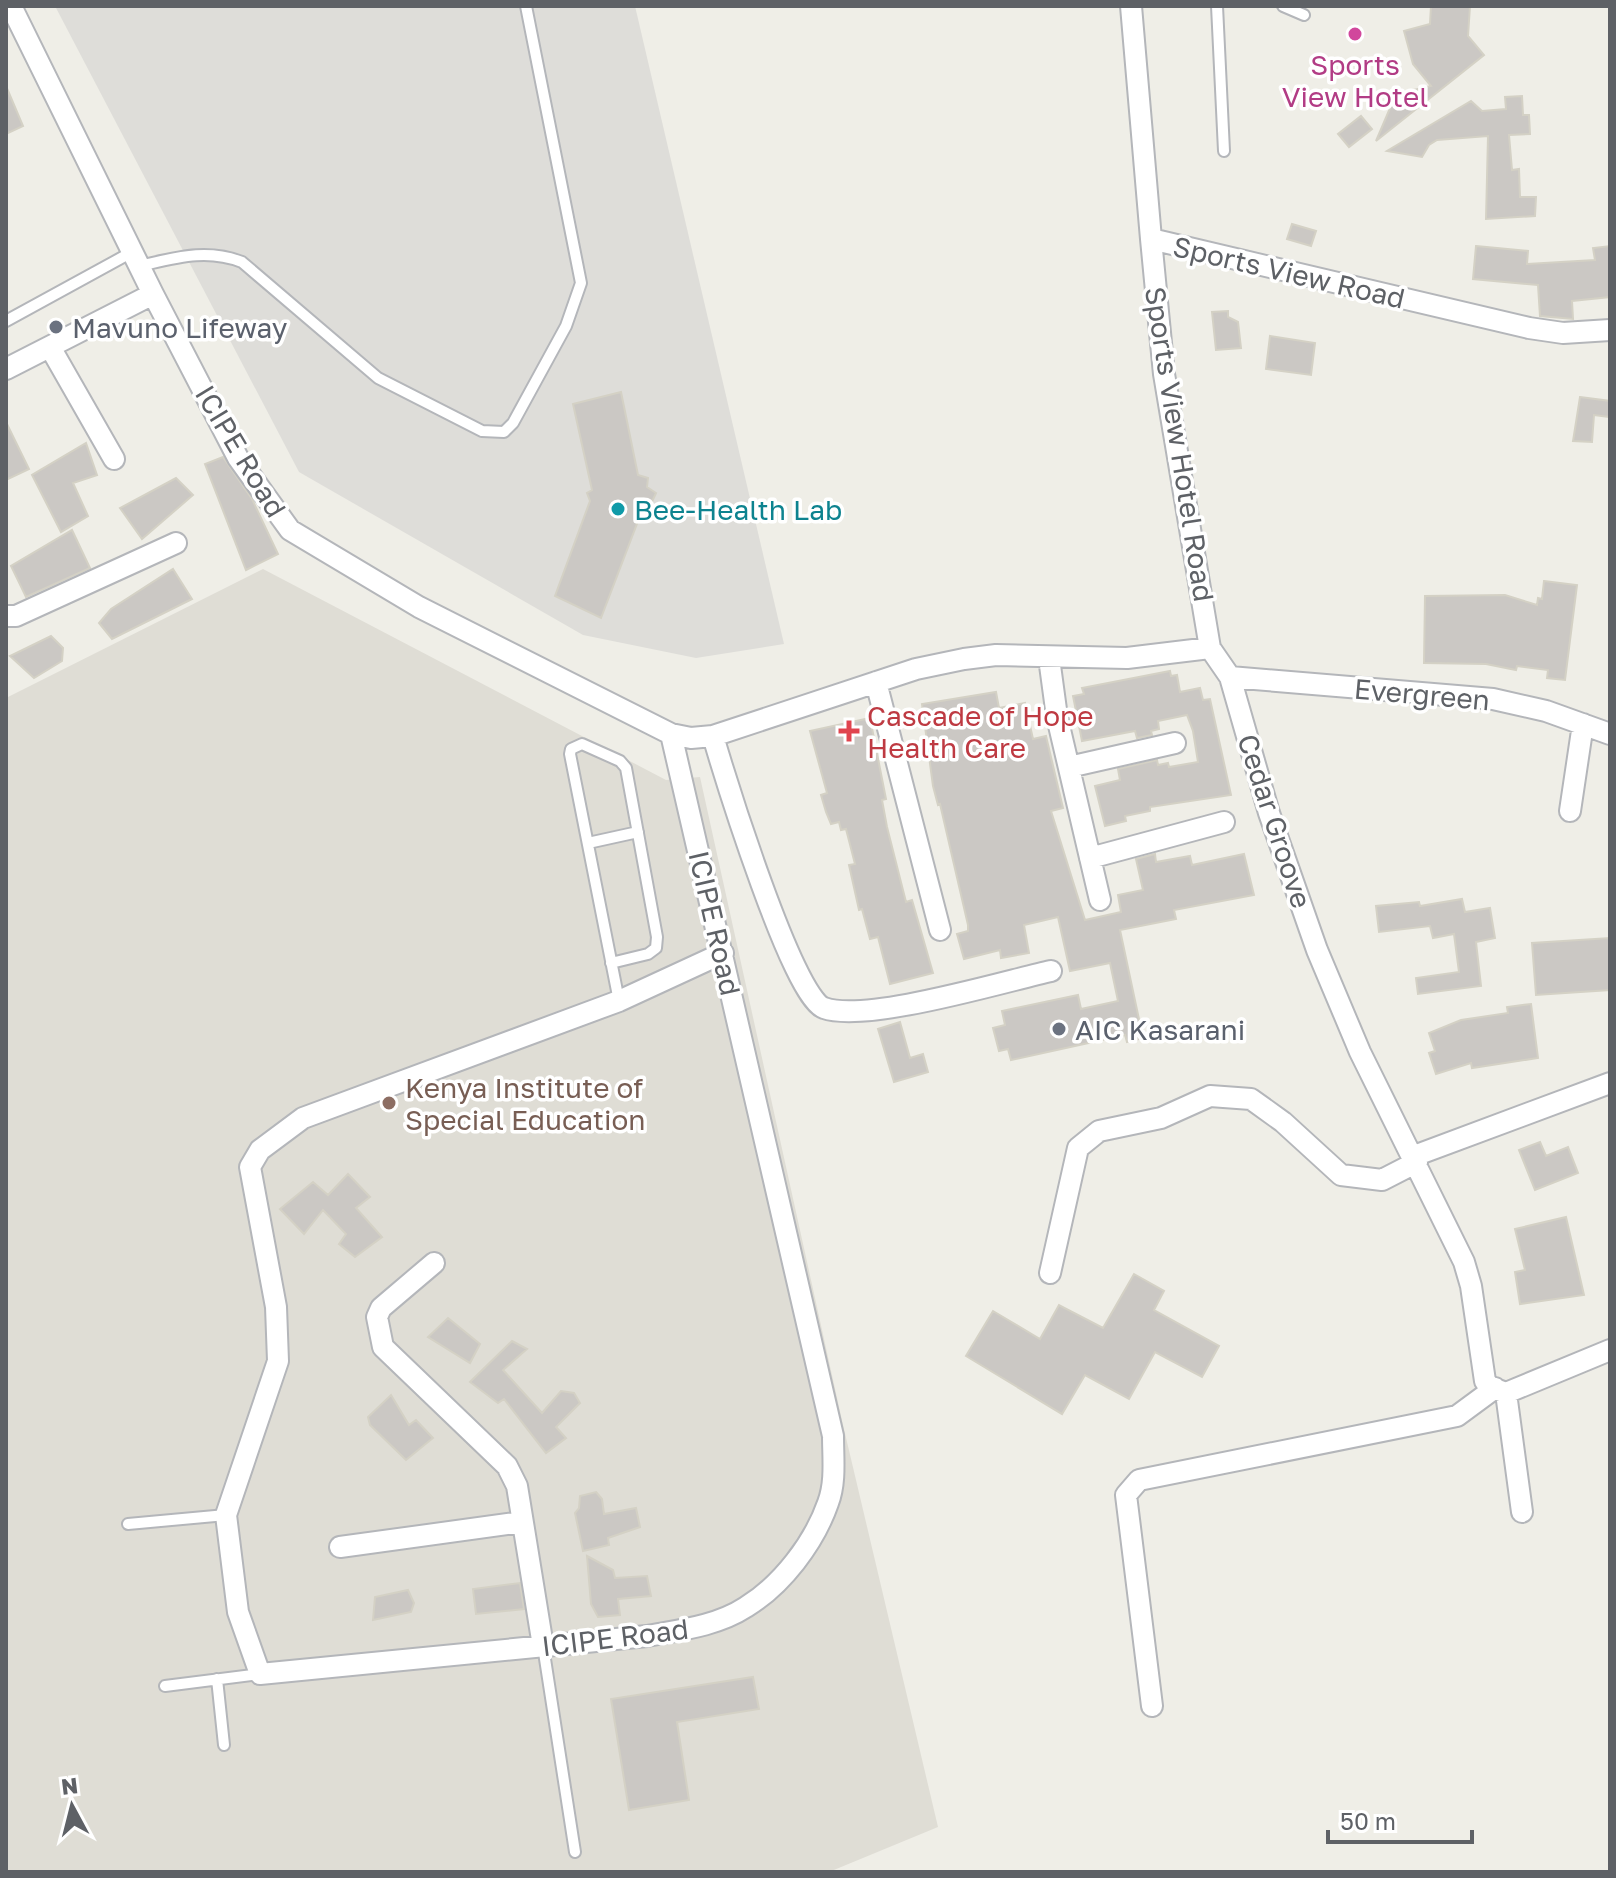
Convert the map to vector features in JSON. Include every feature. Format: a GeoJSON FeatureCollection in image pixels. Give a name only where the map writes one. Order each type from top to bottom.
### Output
{"type":"FeatureCollection","features":[{"type":"Feature","properties":{"kind":"street","name":"ICIPE Road"},"geometry":{"type":"LineString","coordinates":[[11,6],[135,259],[238,458],[290,530],[419,607],[671,734],[833,1436],[834,1476],[828,1503],[800,1556],[778,1581],[746,1608],[703,1625],[647,1636],[260,1674]]}},
{"type":"Feature","properties":{"kind":"street","name":"Sports View Road"},"geometry":{"type":"LineString","coordinates":[[1131,6],[1151,239],[1529,328],[1563,333],[1610,330]]}},
{"type":"Feature","properties":{"kind":"street","name":"Sports View Hotel Road"},"geometry":{"type":"LineString","coordinates":[[1151,239],[1164,374],[1210,648]]}},
{"type":"Feature","properties":{"kind":"street"},"geometry":{"type":"LineString","coordinates":[[6,369],[153,294]]}},
{"type":"Feature","properties":{"kind":"street"},"geometry":{"type":"LineString","coordinates":[[50,347],[114,459]]}},
{"type":"Feature","properties":{"kind":"street"},"geometry":{"type":"LineString","coordinates":[[6,616],[16,616],[176,543]]}},
{"type":"Feature","properties":{"kind":"street"},"geometry":{"type":"LineString","coordinates":[[671,734],[691,738],[713,736],[876,682],[964,659],[996,655],[1127,658],[1210,648]]}},
{"type":"Feature","properties":{"kind":"street","name":"Cedar Groove"},"geometry":{"type":"LineString","coordinates":[[1210,648],[1230,677],[1269,813],[1317,950],[1360,1052],[1416,1159],[1468,1274],[1483,1378],[1501,1391],[1522,1512]]}},
{"type":"Feature","properties":{"kind":"street"},"geometry":{"type":"LineString","coordinates":[[1049,658],[1069,767],[1100,900]]}},
{"type":"Feature","properties":{"kind":"street","name":"Evergreen"},"geometry":{"type":"LineString","coordinates":[[1230,677],[1493,699],[1610,734]]}},
{"type":"Feature","properties":{"kind":"street"},"geometry":{"type":"LineString","coordinates":[[876,682],[940,930]]}},
{"type":"Feature","properties":{"kind":"street"},"geometry":{"type":"LineString","coordinates":[[1570,811],[1583,724]]}},
{"type":"Feature","properties":{"kind":"street"},"geometry":{"type":"LineString","coordinates":[[713,736],[792,963],[821,1008],[854,1012],[881,1008],[1051,971]]}},
{"type":"Feature","properties":{"kind":"street"},"geometry":{"type":"LineString","coordinates":[[1069,767],[1175,743]]}},
{"type":"Feature","properties":{"kind":"street"},"geometry":{"type":"LineString","coordinates":[[1090,858],[1224,822]]}},
{"type":"Feature","properties":{"kind":"street"},"geometry":{"type":"LineString","coordinates":[[260,1674],[238,1612],[226,1515],[278,1361],[276,1307],[250,1167],[260,1150],[303,1118],[619,1001],[723,953]]}},
{"type":"Feature","properties":{"kind":"street"},"geometry":{"type":"LineString","coordinates":[[1050,1273],[1078,1148],[1099,1131],[1161,1118],[1210,1096],[1251,1099],[1283,1122],[1341,1175],[1382,1180],[1416,1159],[1610,1083]]}},
{"type":"Feature","properties":{"kind":"street"},"geometry":{"type":"LineString","coordinates":[[434,1263],[381,1308],[377,1317],[383,1347],[507,1466],[517,1486],[543,1646]]}},
{"type":"Feature","properties":{"kind":"street"},"geometry":{"type":"LineString","coordinates":[[1152,1706],[1126,1495],[1139,1480],[1457,1416],[1501,1391],[1610,1350]]}},
{"type":"Feature","properties":{"kind":"street"},"geometry":{"type":"LineString","coordinates":[[340,1547],[522,1522]]}},
{"type":"Feature","properties":{"kind":"lane"},"geometry":{"type":"LineString","coordinates":[[6,321],[135,259],[221,254],[242,262],[378,378],[482,431],[504,432],[513,423],[566,326],[581,283],[526,6]]}},
{"type":"Feature","properties":{"kind":"lane"},"geometry":{"type":"LineString","coordinates":[[1217,6],[1224,151]]}},
{"type":"Feature","properties":{"kind":"lane"},"geometry":{"type":"LineString","coordinates":[[1283,6],[1304,15]]}},
{"type":"Feature","properties":{"kind":"lane"},"geometry":{"type":"LineString","coordinates":[[611,963],[648,954],[656,948],[624,764],[582,744],[571,749],[570,754],[611,963],[619,1001]]}},
{"type":"Feature","properties":{"kind":"lane"},"geometry":{"type":"LineString","coordinates":[[588,843],[638,832]]}},
{"type":"Feature","properties":{"kind":"lane"},"geometry":{"type":"LineString","coordinates":[[128,1524],[226,1515]]}},
{"type":"Feature","properties":{"kind":"lane"},"geometry":{"type":"LineString","coordinates":[[543,1646],[575,1852]]}},
{"type":"Feature","properties":{"kind":"lane"},"geometry":{"type":"LineString","coordinates":[[165,1686],[260,1674]]}},
{"type":"Feature","properties":{"kind":"lane"},"geometry":{"type":"LineString","coordinates":[[217,1679],[224,1745]]}},
{"type":"Feature","properties":{"kind":"shaded area"},"geometry":{"type":"Polygon","coordinates":[[[55,6],[635,6],[784,644],[696,658],[583,635],[299,472],[55,6]]]}},
{"type":"Feature","properties":{"kind":"shaded area","name":"Kenya Institute of Special Education"},"geometry":{"type":"Polygon","coordinates":[[[263,569],[666,780],[700,777],[843,1425],[938,1827],[829,1872],[6,1872],[6,698],[263,569]]]}},
{"type":"Feature","properties":{"kind":"building"},"geometry":{"type":"Polygon","coordinates":[[[1431,6],[1470,6],[1468,36],[1484,55],[1376,141],[1393,101],[1401,93],[1431,86],[1413,64],[1404,31],[1430,24],[1431,6]]]}},
{"type":"Feature","properties":{"kind":"building"},"geometry":{"type":"Polygon","coordinates":[[[6,86],[23,126],[6,134],[6,86]]]}},
{"type":"Feature","properties":{"kind":"building"},"geometry":{"type":"Polygon","coordinates":[[[1522,96],[1523,115],[1529,115],[1530,134],[1509,135],[1512,170],[1519,169],[1520,197],[1536,197],[1535,216],[1486,219],[1488,136],[1437,140],[1429,145],[1422,157],[1387,151],[1471,101],[1482,111],[1506,109],[1505,97],[1522,96]]]}},
{"type":"Feature","properties":{"kind":"building"},"geometry":{"type":"Polygon","coordinates":[[[1361,116],[1372,129],[1349,147],[1338,134],[1361,116]]]}},
{"type":"Feature","properties":{"kind":"building"},"geometry":{"type":"Polygon","coordinates":[[[1292,224],[1316,231],[1311,246],[1287,239],[1292,224]]]}},
{"type":"Feature","properties":{"kind":"building"},"geometry":{"type":"Polygon","coordinates":[[[1476,246],[1528,251],[1527,264],[1595,260],[1593,248],[1610,246],[1610,297],[1572,301],[1573,319],[1540,316],[1538,285],[1473,279],[1476,246]]]}},
{"type":"Feature","properties":{"kind":"building"},"geometry":{"type":"Polygon","coordinates":[[[1228,311],[1228,317],[1238,322],[1241,348],[1216,350],[1212,312],[1228,311]]]}},
{"type":"Feature","properties":{"kind":"building"},"geometry":{"type":"Polygon","coordinates":[[[1270,336],[1315,343],[1311,375],[1266,369],[1270,336]]]}},
{"type":"Feature","properties":{"kind":"building","name":"Bee-Health Lab"},"geometry":{"type":"Polygon","coordinates":[[[621,392],[638,475],[648,478],[647,487],[656,493],[645,517],[640,516],[601,618],[555,596],[590,501],[587,493],[592,490],[573,404],[621,392]]]}},
{"type":"Feature","properties":{"kind":"building"},"geometry":{"type":"Polygon","coordinates":[[[1580,397],[1610,401],[1610,417],[1594,415],[1592,442],[1573,441],[1580,397]]]}},
{"type":"Feature","properties":{"kind":"building"},"geometry":{"type":"Polygon","coordinates":[[[6,422],[29,469],[6,480],[6,422]]]}},
{"type":"Feature","properties":{"kind":"building"},"geometry":{"type":"Polygon","coordinates":[[[86,443],[97,475],[73,483],[88,516],[61,532],[32,475],[86,443]]]}},
{"type":"Feature","properties":{"kind":"building"},"geometry":{"type":"Polygon","coordinates":[[[223,457],[252,499],[278,554],[246,570],[205,464],[223,457]]]}},
{"type":"Feature","properties":{"kind":"building"},"geometry":{"type":"Polygon","coordinates":[[[176,478],[193,495],[142,539],[120,508],[176,478]]]}},
{"type":"Feature","properties":{"kind":"building"},"geometry":{"type":"Polygon","coordinates":[[[72,530],[90,568],[26,597],[11,566],[72,530]]]}},
{"type":"Feature","properties":{"kind":"building"},"geometry":{"type":"Polygon","coordinates":[[[173,569],[192,599],[112,639],[99,623],[111,609],[173,569]]]}},
{"type":"Feature","properties":{"kind":"building"},"geometry":{"type":"Polygon","coordinates":[[[1544,581],[1577,585],[1565,680],[1547,678],[1548,670],[1517,666],[1516,670],[1486,664],[1424,663],[1425,596],[1505,595],[1537,605],[1538,598],[1542,599],[1544,581]]]}},
{"type":"Feature","properties":{"kind":"building"},"geometry":{"type":"Polygon","coordinates":[[[51,636],[63,648],[62,661],[34,678],[10,656],[51,636]]]}},
{"type":"Feature","properties":{"kind":"building"},"geometry":{"type":"Polygon","coordinates":[[[1170,671],[1171,676],[1177,675],[1180,692],[1200,688],[1203,700],[1210,699],[1231,795],[1150,807],[1150,811],[1125,816],[1126,821],[1105,826],[1095,786],[1120,780],[1118,769],[1157,760],[1158,765],[1168,763],[1169,767],[1198,762],[1193,731],[1187,715],[1158,721],[1159,729],[1151,731],[1152,735],[1137,738],[1135,731],[1082,741],[1073,696],[1084,694],[1082,688],[1170,671]]]}},
{"type":"Feature","properties":{"kind":"building"},"geometry":{"type":"Polygon","coordinates":[[[996,692],[999,708],[1025,703],[1033,739],[1046,736],[1063,808],[1051,811],[1085,920],[1121,912],[1118,895],[1143,890],[1136,859],[1155,854],[1156,862],[1190,856],[1192,865],[1244,854],[1254,895],[1174,910],[1176,919],[1120,930],[1143,1038],[1127,1042],[1125,1035],[1011,1060],[1008,1049],[999,1051],[993,1028],[1005,1025],[1002,1011],[1078,995],[1081,1009],[1118,1001],[1110,963],[1070,971],[1058,917],[1024,925],[1029,953],[1001,958],[1000,950],[964,959],[957,934],[968,931],[968,925],[933,786],[922,704],[996,692]]]}},
{"type":"Feature","properties":{"kind":"building"},"geometry":{"type":"Polygon","coordinates":[[[870,718],[886,799],[882,800],[887,827],[906,902],[912,900],[933,973],[890,984],[878,937],[870,939],[862,909],[859,910],[849,865],[855,864],[846,829],[841,830],[839,822],[831,824],[826,812],[821,795],[827,793],[810,731],[870,718]]]}},
{"type":"Feature","properties":{"kind":"building"},"geometry":{"type":"Polygon","coordinates":[[[1462,899],[1465,912],[1490,908],[1495,938],[1476,942],[1481,986],[1418,994],[1416,978],[1459,972],[1454,934],[1433,938],[1430,926],[1379,932],[1376,906],[1419,902],[1420,906],[1462,899]]]}},
{"type":"Feature","properties":{"kind":"building"},"geometry":{"type":"Polygon","coordinates":[[[1610,938],[1610,990],[1536,995],[1532,943],[1610,938]]]}},
{"type":"Feature","properties":{"kind":"building"},"geometry":{"type":"Polygon","coordinates":[[[1531,1004],[1538,1058],[1472,1068],[1471,1063],[1436,1074],[1429,1053],[1435,1051],[1429,1033],[1461,1020],[1508,1013],[1507,1007],[1531,1004]]]}},
{"type":"Feature","properties":{"kind":"building"},"geometry":{"type":"Polygon","coordinates":[[[900,1022],[910,1058],[923,1054],[928,1072],[894,1082],[878,1029],[900,1022]]]}},
{"type":"Feature","properties":{"kind":"building"},"geometry":{"type":"Polygon","coordinates":[[[1540,1142],[1546,1156],[1568,1147],[1578,1173],[1535,1190],[1519,1150],[1540,1142]]]}},
{"type":"Feature","properties":{"kind":"building"},"geometry":{"type":"Polygon","coordinates":[[[348,1174],[370,1197],[356,1208],[382,1237],[355,1257],[339,1244],[346,1234],[323,1210],[304,1234],[280,1209],[313,1182],[328,1195],[348,1174]]]}},
{"type":"Feature","properties":{"kind":"building"},"geometry":{"type":"Polygon","coordinates":[[[1566,1217],[1584,1295],[1520,1304],[1515,1272],[1525,1270],[1515,1229],[1566,1217]]]}},
{"type":"Feature","properties":{"kind":"building"},"geometry":{"type":"Polygon","coordinates":[[[1134,1274],[1164,1291],[1154,1310],[1219,1346],[1202,1377],[1155,1352],[1129,1399],[1085,1375],[1062,1414],[966,1356],[993,1311],[1040,1339],[1059,1305],[1103,1328],[1134,1274]]]}},
{"type":"Feature","properties":{"kind":"building"},"geometry":{"type":"Polygon","coordinates":[[[448,1318],[480,1344],[470,1363],[428,1337],[448,1318]]]}},
{"type":"Feature","properties":{"kind":"building"},"geometry":{"type":"Polygon","coordinates":[[[512,1341],[527,1349],[503,1370],[542,1413],[561,1391],[574,1393],[580,1403],[556,1427],[566,1438],[546,1453],[504,1399],[498,1403],[470,1382],[512,1341]]]}},
{"type":"Feature","properties":{"kind":"building"},"geometry":{"type":"Polygon","coordinates":[[[391,1395],[409,1425],[416,1420],[433,1438],[406,1460],[370,1425],[368,1417],[391,1395]]]}},
{"type":"Feature","properties":{"kind":"building"},"geometry":{"type":"Polygon","coordinates":[[[596,1492],[602,1499],[604,1514],[636,1508],[640,1527],[608,1538],[609,1545],[583,1551],[575,1513],[579,1508],[580,1496],[596,1492]]]}},
{"type":"Feature","properties":{"kind":"building"},"geometry":{"type":"Polygon","coordinates":[[[587,1556],[613,1570],[615,1578],[647,1576],[651,1596],[618,1599],[620,1615],[598,1617],[591,1604],[587,1556]]]}},
{"type":"Feature","properties":{"kind":"building"},"geometry":{"type":"Polygon","coordinates":[[[520,1583],[524,1609],[476,1614],[473,1589],[520,1583]]]}},
{"type":"Feature","properties":{"kind":"building"},"geometry":{"type":"Polygon","coordinates":[[[408,1590],[414,1603],[411,1612],[373,1620],[375,1597],[408,1590]]]}},
{"type":"Feature","properties":{"kind":"building"},"geometry":{"type":"Polygon","coordinates":[[[753,1677],[759,1709],[677,1722],[689,1800],[629,1810],[611,1699],[753,1677]]]}},
{"type":"Feature","properties":{"kind":"place","name":"Sports View Hotel"},"geometry":{"type":"Point","coordinates":[1355,34]}},
{"type":"Feature","properties":{"kind":"place","name":"Mavuno Lifeway"},"geometry":{"type":"Point","coordinates":[56,327]}},
{"type":"Feature","properties":{"kind":"place","name":"Bee-Health Lab"},"geometry":{"type":"Point","coordinates":[618,509]}},
{"type":"Feature","properties":{"kind":"place","name":"Cascade of Hope Health Care"},"geometry":{"type":"Point","coordinates":[849,731]}},
{"type":"Feature","properties":{"kind":"place","name":"AIC Kasarani"},"geometry":{"type":"Point","coordinates":[1059,1029]}},
{"type":"Feature","properties":{"kind":"place","name":"Kenya Institute of Special Education"},"geometry":{"type":"Point","coordinates":[389,1103]}}]}
